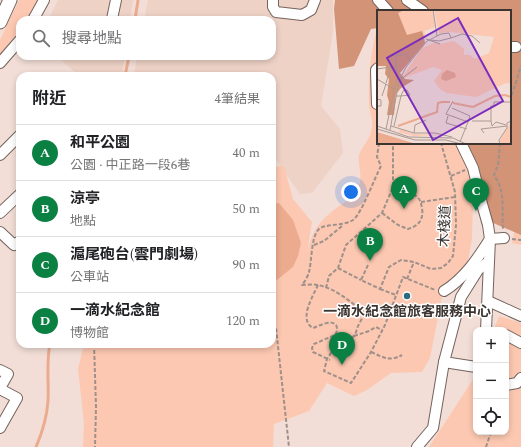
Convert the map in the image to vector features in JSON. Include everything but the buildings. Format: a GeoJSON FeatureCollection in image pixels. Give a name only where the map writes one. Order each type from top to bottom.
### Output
{"type":"FeatureCollection","features":[{"type":"Feature","properties":{"kind":"main road"},"geometry":{"type":"LineString","coordinates":[[0,22],[10,0]]}},
{"type":"Feature","properties":{"kind":"street"},"geometry":{"type":"LineString","coordinates":[[35,16],[44,0]]}},
{"type":"Feature","properties":{"kind":"street"},"geometry":{"type":"LineString","coordinates":[[113,16],[116,0]]}},
{"type":"Feature","properties":{"kind":"street"},"geometry":{"type":"LineString","coordinates":[[273,0],[273,7],[276,12],[302,15],[311,10],[315,0]]}},
{"type":"Feature","properties":{"kind":"street"},"geometry":{"type":"LineString","coordinates":[[377,0],[379,10]]}},
{"type":"Feature","properties":{"kind":"street"},"geometry":{"type":"LineString","coordinates":[[377,0],[387,10]]}},
{"type":"Feature","properties":{"kind":"street"},"geometry":{"type":"LineString","coordinates":[[407,0],[422,10]]}},
{"type":"Feature","properties":{"kind":"street"},"geometry":{"type":"LineString","coordinates":[[0,63],[16,45]]}},
{"type":"Feature","properties":{"kind":"street"},"geometry":{"type":"LineString","coordinates":[[377,69],[377,104]]}},
{"type":"Feature","properties":{"kind":"street"},"geometry":{"type":"LineString","coordinates":[[0,155],[16,139]]}},
{"type":"Feature","properties":{"kind":"street"},"geometry":{"type":"LineString","coordinates":[[461,144],[472,166],[488,225],[490,239],[488,301],[490,327]]}},
{"type":"Feature","properties":{"kind":"street"},"geometry":{"type":"LineString","coordinates":[[0,213],[16,198]]}},
{"type":"Feature","properties":{"kind":"street"},"geometry":{"type":"LineString","coordinates":[[0,232],[14,245],[16,243]]}},
{"type":"Feature","properties":{"kind":"street"},"geometry":{"type":"LineString","coordinates":[[490,239],[504,238]]}},
{"type":"Feature","properties":{"kind":"street"},"geometry":{"type":"LineString","coordinates":[[444,291],[450,288],[474,264],[490,239]]}},
{"type":"Feature","properties":{"kind":"street"},"geometry":{"type":"LineString","coordinates":[[417,447],[433,428],[444,362],[461,297],[478,270],[489,261]]}},
{"type":"Feature","properties":{"kind":"street"},"geometry":{"type":"LineString","coordinates":[[488,301],[521,316]]}},
{"type":"Feature","properties":{"kind":"street"},"geometry":{"type":"LineString","coordinates":[[509,337],[521,343]]}},
{"type":"Feature","properties":{"kind":"street"},"geometry":{"type":"LineString","coordinates":[[444,362],[473,367]]}},
{"type":"Feature","properties":{"kind":"street"},"geometry":{"type":"LineString","coordinates":[[0,370],[8,374],[0,389],[16,398],[0,428]]}},
{"type":"Feature","properties":{"kind":"street"},"geometry":{"type":"LineString","coordinates":[[509,384],[517,383],[521,378]]}},
{"type":"Feature","properties":{"kind":"path"},"geometry":{"type":"LineString","coordinates":[[511,98],[521,66]]}},
{"type":"Feature","properties":{"kind":"path"},"geometry":{"type":"LineString","coordinates":[[314,245],[324,241],[343,225],[354,220],[360,212],[381,166],[377,157],[379,144]]}},
{"type":"Feature","properties":{"kind":"path"},"geometry":{"type":"LineString","coordinates":[[326,288],[329,276],[338,268],[346,245],[382,213],[394,187],[393,144]]}},
{"type":"Feature","properties":{"kind":"path","name":"木棧道"},"geometry":{"type":"LineString","coordinates":[[414,262],[431,269],[441,268],[448,263],[453,256],[456,225],[455,197],[451,176],[441,144]]}},
{"type":"Feature","properties":{"kind":"path"},"geometry":{"type":"LineString","coordinates":[[500,144],[498,165],[494,175],[501,188],[502,194],[504,238],[521,240]]}},
{"type":"Feature","properties":{"kind":"path"},"geometry":{"type":"LineString","coordinates":[[451,176],[472,166]]}},
{"type":"Feature","properties":{"kind":"path"},"geometry":{"type":"LineString","coordinates":[[382,213],[398,225],[408,229],[415,227],[421,221],[423,213],[417,196],[394,187]]}},
{"type":"Feature","properties":{"kind":"path","name":"木棧道"},"geometry":{"type":"LineString","coordinates":[[420,202],[455,197]]}},
{"type":"Feature","properties":{"kind":"path"},"geometry":{"type":"LineString","coordinates":[[343,225],[324,226],[319,228],[316,235],[309,273],[302,285],[318,285],[326,288],[339,294],[365,313],[353,337]]}},
{"type":"Feature","properties":{"kind":"path"},"geometry":{"type":"LineString","coordinates":[[380,289],[389,267],[401,260],[414,262],[407,279]]}},
{"type":"Feature","properties":{"kind":"path"},"geometry":{"type":"LineString","coordinates":[[361,280],[368,265]]}},
{"type":"Feature","properties":{"kind":"path"},"geometry":{"type":"LineString","coordinates":[[338,268],[380,289],[396,295]]}},
{"type":"Feature","properties":{"kind":"path"},"geometry":{"type":"LineString","coordinates":[[382,330],[376,327],[353,337],[346,343],[335,347],[327,359],[324,371],[351,383],[371,352],[382,330],[403,277],[441,293],[444,291]]}},
{"type":"Feature","properties":{"kind":"path"},"geometry":{"type":"LineString","coordinates":[[318,285],[307,310],[307,322],[309,326],[313,328],[329,322],[337,326],[335,335],[312,346],[313,352],[330,360]]}},
{"type":"Feature","properties":{"kind":"path"},"geometry":{"type":"LineString","coordinates":[[276,328],[290,447]]}},
{"type":"Feature","properties":{"kind":"path"},"geometry":{"type":"LineString","coordinates":[[94,348],[96,407],[95,447]]}},
{"type":"Feature","properties":{"kind":"path"},"geometry":{"type":"LineString","coordinates":[[371,352],[388,359],[395,359],[402,355]]}},
{"type":"Feature","properties":{"kind":"path"},"geometry":{"type":"LineString","coordinates":[[486,447],[490,435]]}},
{"type":"Feature","properties":{"kind":"shaded area"},"geometry":{"type":"Polygon","coordinates":[[[19,0],[40,0],[30,16],[16,16],[16,35],[0,55],[0,40],[19,0]]]}},
{"type":"Feature","properties":{"kind":"shaded area"},"geometry":{"type":"Polygon","coordinates":[[[58,0],[133,0],[131,16],[50,16],[58,0]]]}},
{"type":"Feature","properties":{"kind":"shaded area"},"geometry":{"type":"Polygon","coordinates":[[[148,0],[333,0],[333,32],[321,106],[340,129],[343,153],[312,193],[300,194],[276,160],[276,72],[135,72],[136,60],[276,60],[276,16],[145,16],[148,0]]]}},
{"type":"Feature","properties":{"kind":"shaded area"},"geometry":{"type":"Polygon","coordinates":[[[335,0],[521,0],[521,235],[491,222],[479,168],[467,144],[511,144],[511,10],[377,10],[377,28],[371,29],[354,66],[339,69],[334,9],[335,0]]]}},
{"type":"Feature","properties":{"kind":"shaded area"},"geometry":{"type":"Polygon","coordinates":[[[377,30],[377,144],[456,144],[466,165],[473,197],[472,239],[467,266],[443,292],[430,358],[422,372],[391,373],[367,390],[354,396],[327,383],[309,411],[274,424],[273,447],[83,447],[84,423],[78,369],[83,348],[276,348],[276,167],[284,166],[293,199],[312,222],[307,253],[310,241],[317,227],[329,214],[352,196],[360,183],[359,155],[370,135],[372,127],[369,103],[369,83],[377,30]]]}},
{"type":"Feature","properties":{"kind":"shaded area"},"geometry":{"type":"Polygon","coordinates":[[[61,60],[124,60],[123,72],[75,72],[61,60]]]}},
{"type":"Feature","properties":{"kind":"shaded area"},"geometry":{"type":"Polygon","coordinates":[[[521,202],[521,245],[512,243],[521,202]]]}},
{"type":"Feature","properties":{"kind":"shaded area"},"geometry":{"type":"Polygon","coordinates":[[[276,203],[279,203],[293,220],[301,243],[298,256],[293,267],[276,281],[276,203]]]}},
{"type":"Feature","properties":{"kind":"shaded area"},"geometry":{"type":"Polygon","coordinates":[[[499,316],[521,323],[521,447],[429,447],[473,380],[473,435],[509,435],[509,327],[495,327],[499,316]]]}},
{"type":"Feature","properties":{"kind":"waterway"},"geometry":{"type":"LineString","coordinates":[[136,16],[138,0]]}},
{"type":"Feature","properties":{"kind":"waterway"},"geometry":{"type":"LineString","coordinates":[[126,72],[128,60]]}},
{"type":"Feature","properties":{"kind":"waterway"},"geometry":{"type":"LineString","coordinates":[[36,447],[44,424],[47,407],[49,348]]}},
{"type":"Feature","properties":{"kind":"place","name":"和平公園"},"geometry":{"type":"Point","coordinates":[404,209]}},
{"type":"Feature","properties":{"kind":"place","name":"滬尾砲台(雲門劇場)"},"geometry":{"type":"Point","coordinates":[476,211]}},
{"type":"Feature","properties":{"kind":"place","name":"涼亭"},"geometry":{"type":"Point","coordinates":[370,261]}},
{"type":"Feature","properties":{"kind":"place","name":"一滴水紀念館旅客服務中心"},"geometry":{"type":"Point","coordinates":[407,296]}},
{"type":"Feature","properties":{"kind":"place","name":"一滴水紀念館"},"geometry":{"type":"Point","coordinates":[342,365]}}]}
